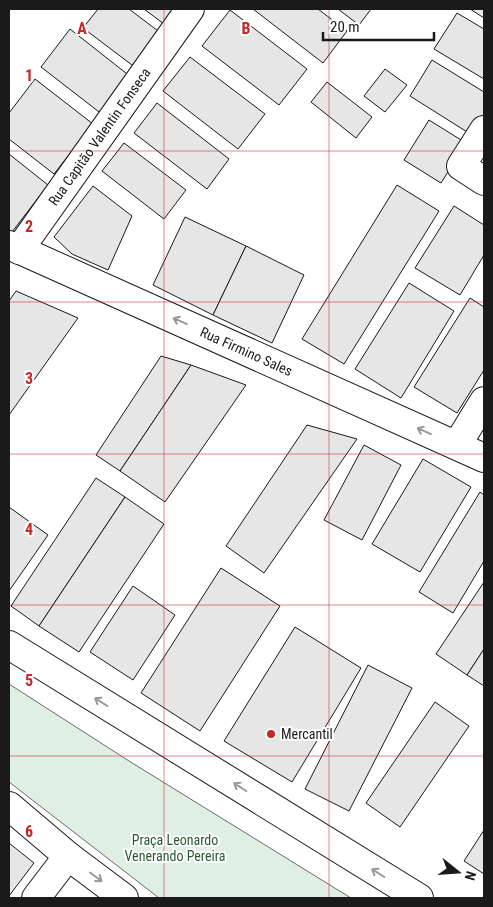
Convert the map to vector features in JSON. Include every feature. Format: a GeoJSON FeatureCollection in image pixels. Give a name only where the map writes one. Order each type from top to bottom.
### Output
{"type":"FeatureCollection","features":[{"type":"Feature","properties":{"kind":"main road","name":"Rua Capitão Valentin Fonseca"},"geometry":{"type":"LineString","coordinates":[[12,253],[190,9]]}},
{"type":"Feature","properties":{"kind":"main road"},"geometry":{"type":"LineString","coordinates":[[484,130],[461,166],[484,181]]}},
{"type":"Feature","properties":{"kind":"main road","name":"Rua Firmino Sales"},"geometry":{"type":"LineString","coordinates":[[12,253],[484,458]]}},
{"type":"Feature","properties":{"kind":"main road"},"geometry":{"type":"LineString","coordinates":[[457,445],[484,401]]}},
{"type":"Feature","properties":{"kind":"main road"},"geometry":{"type":"LineString","coordinates":[[9,645],[412,895]]}},
{"type":"Feature","properties":{"kind":"main road"},"geometry":{"type":"LineString","coordinates":[[9,806],[68,856],[124,898]]}},
{"type":"Feature","properties":{"kind":"main road"},"geometry":{"type":"LineString","coordinates":[[36,898],[68,856]]}},
{"type":"Feature","properties":{"kind":"green space","name":"Praça Leonardo Venerando Pereira"},"geometry":{"type":"Polygon","coordinates":[[[9,684],[129,761],[351,898],[159,898],[9,782],[9,684]]]}},
{"type":"Feature","properties":{"kind":"building"},"geometry":{"type":"Polygon","coordinates":[[[98,9],[129,9],[162,34],[136,68],[83,28],[98,9]]]}},
{"type":"Feature","properties":{"kind":"building"},"geometry":{"type":"Polygon","coordinates":[[[144,9],[182,9],[168,27],[144,9]]]}},
{"type":"Feature","properties":{"kind":"building"},"geometry":{"type":"Polygon","coordinates":[[[253,9],[318,9],[347,31],[323,63],[253,9]]]}},
{"type":"Feature","properties":{"kind":"building"},"geometry":{"type":"Polygon","coordinates":[[[338,9],[371,9],[359,25],[338,9]]]}},
{"type":"Feature","properties":{"kind":"building"},"geometry":{"type":"Polygon","coordinates":[[[470,9],[484,9],[484,18],[470,9]]]}},
{"type":"Feature","properties":{"kind":"building"},"geometry":{"type":"Polygon","coordinates":[[[230,10],[307,69],[279,105],[202,46],[230,10]]]}},
{"type":"Feature","properties":{"kind":"building"},"geometry":{"type":"Polygon","coordinates":[[[457,13],[484,29],[484,79],[434,49],[457,13]]]}},
{"type":"Feature","properties":{"kind":"building"},"geometry":{"type":"Polygon","coordinates":[[[70,29],[131,77],[103,115],[41,67],[70,29]]]}},
{"type":"Feature","properties":{"kind":"building"},"geometry":{"type":"Polygon","coordinates":[[[190,57],[265,114],[238,149],[163,91],[190,57]]]}},
{"type":"Feature","properties":{"kind":"building"},"geometry":{"type":"Polygon","coordinates":[[[432,60],[484,92],[484,114],[472,135],[410,96],[432,60]]]}},
{"type":"Feature","properties":{"kind":"building"},"geometry":{"type":"Polygon","coordinates":[[[385,69],[407,85],[385,112],[364,96],[385,69]]]}},
{"type":"Feature","properties":{"kind":"building"},"geometry":{"type":"Polygon","coordinates":[[[35,79],[93,124],[54,174],[9,139],[9,113],[35,79]]]}},
{"type":"Feature","properties":{"kind":"building"},"geometry":{"type":"Polygon","coordinates":[[[327,82],[372,117],[356,138],[311,102],[327,82]]]}},
{"type":"Feature","properties":{"kind":"building"},"geometry":{"type":"Polygon","coordinates":[[[157,103],[229,159],[207,189],[134,133],[157,103]]]}},
{"type":"Feature","properties":{"kind":"building"},"geometry":{"type":"Polygon","coordinates":[[[429,120],[466,143],[441,183],[404,160],[429,120]]]}},
{"type":"Feature","properties":{"kind":"building"},"geometry":{"type":"Polygon","coordinates":[[[124,143],[186,190],[164,219],[102,171],[124,143]]]}},
{"type":"Feature","properties":{"kind":"building"},"geometry":{"type":"Polygon","coordinates":[[[9,154],[48,185],[12,232],[9,231],[9,154]]]}},
{"type":"Feature","properties":{"kind":"building"},"geometry":{"type":"Polygon","coordinates":[[[397,185],[439,211],[344,364],[302,339],[397,185]]]}},
{"type":"Feature","properties":{"kind":"building"},"geometry":{"type":"Polygon","coordinates":[[[93,186],[132,216],[108,270],[72,254],[54,237],[93,186]]]}},
{"type":"Feature","properties":{"kind":"building"},"geometry":{"type":"Polygon","coordinates":[[[454,206],[484,225],[484,255],[460,295],[415,268],[454,206]]]}},
{"type":"Feature","properties":{"kind":"building"},"geometry":{"type":"Polygon","coordinates":[[[185,217],[246,246],[213,315],[153,285],[185,217]]]}},
{"type":"Feature","properties":{"kind":"building"},"geometry":{"type":"Polygon","coordinates":[[[246,246],[304,275],[272,343],[213,315],[246,246]]]}},
{"type":"Feature","properties":{"kind":"building"},"geometry":{"type":"Polygon","coordinates":[[[409,283],[454,311],[401,398],[355,369],[409,283]]]}},
{"type":"Feature","properties":{"kind":"building"},"geometry":{"type":"Polygon","coordinates":[[[16,291],[78,318],[9,415],[9,301],[16,291]]]}},
{"type":"Feature","properties":{"kind":"building"},"geometry":{"type":"Polygon","coordinates":[[[470,298],[484,307],[484,370],[457,413],[414,387],[470,298]]]}},
{"type":"Feature","properties":{"kind":"building"},"geometry":{"type":"Polygon","coordinates":[[[161,356],[191,365],[120,471],[96,455],[161,356]]]}},
{"type":"Feature","properties":{"kind":"building"},"geometry":{"type":"Polygon","coordinates":[[[191,365],[246,385],[165,502],[120,471],[191,365]]]}},
{"type":"Feature","properties":{"kind":"building"},"geometry":{"type":"Polygon","coordinates":[[[307,425],[357,439],[264,573],[226,546],[307,425]]]}},
{"type":"Feature","properties":{"kind":"building"},"geometry":{"type":"Polygon","coordinates":[[[364,445],[401,465],[362,540],[324,520],[364,445]]]}},
{"type":"Feature","properties":{"kind":"building"},"geometry":{"type":"Polygon","coordinates":[[[423,459],[471,487],[420,572],[372,544],[423,459]]]}},
{"type":"Feature","properties":{"kind":"building"},"geometry":{"type":"Polygon","coordinates":[[[96,478],[125,497],[39,626],[11,606],[96,478]]]}},
{"type":"Feature","properties":{"kind":"building"},"geometry":{"type":"Polygon","coordinates":[[[480,492],[484,495],[484,561],[453,613],[419,592],[480,492]]]}},
{"type":"Feature","properties":{"kind":"building"},"geometry":{"type":"Polygon","coordinates":[[[125,497],[164,524],[79,652],[39,626],[125,497]]]}},
{"type":"Feature","properties":{"kind":"building"},"geometry":{"type":"Polygon","coordinates":[[[9,507],[48,535],[9,591],[9,507]]]}},
{"type":"Feature","properties":{"kind":"building"},"geometry":{"type":"Polygon","coordinates":[[[221,568],[280,606],[200,731],[141,693],[221,568]]]}},
{"type":"Feature","properties":{"kind":"building"},"geometry":{"type":"Polygon","coordinates":[[[484,582],[484,649],[467,675],[436,654],[484,582]]]}},
{"type":"Feature","properties":{"kind":"building"},"geometry":{"type":"Polygon","coordinates":[[[133,586],[175,615],[133,680],[90,652],[133,586]]]}},
{"type":"Feature","properties":{"kind":"building"},"geometry":{"type":"Polygon","coordinates":[[[295,627],[361,668],[292,782],[224,741],[295,627]]]}},
{"type":"Feature","properties":{"kind":"building"},"geometry":{"type":"Polygon","coordinates":[[[484,649],[484,686],[467,675],[484,649]]]}},
{"type":"Feature","properties":{"kind":"building"},"geometry":{"type":"Polygon","coordinates":[[[368,665],[412,688],[349,811],[305,789],[368,665]]]}},
{"type":"Feature","properties":{"kind":"building"},"geometry":{"type":"Polygon","coordinates":[[[435,702],[469,726],[400,827],[366,803],[435,702]]]}},
{"type":"Feature","properties":{"kind":"building"},"geometry":{"type":"Polygon","coordinates":[[[484,830],[484,874],[464,861],[484,830]]]}},
{"type":"Feature","properties":{"kind":"building"},"geometry":{"type":"Polygon","coordinates":[[[9,843],[34,863],[9,896],[9,843]]]}},
{"type":"Feature","properties":{"kind":"place","name":"Mercantil"},"geometry":{"type":"Point","coordinates":[271,734]}}]}
